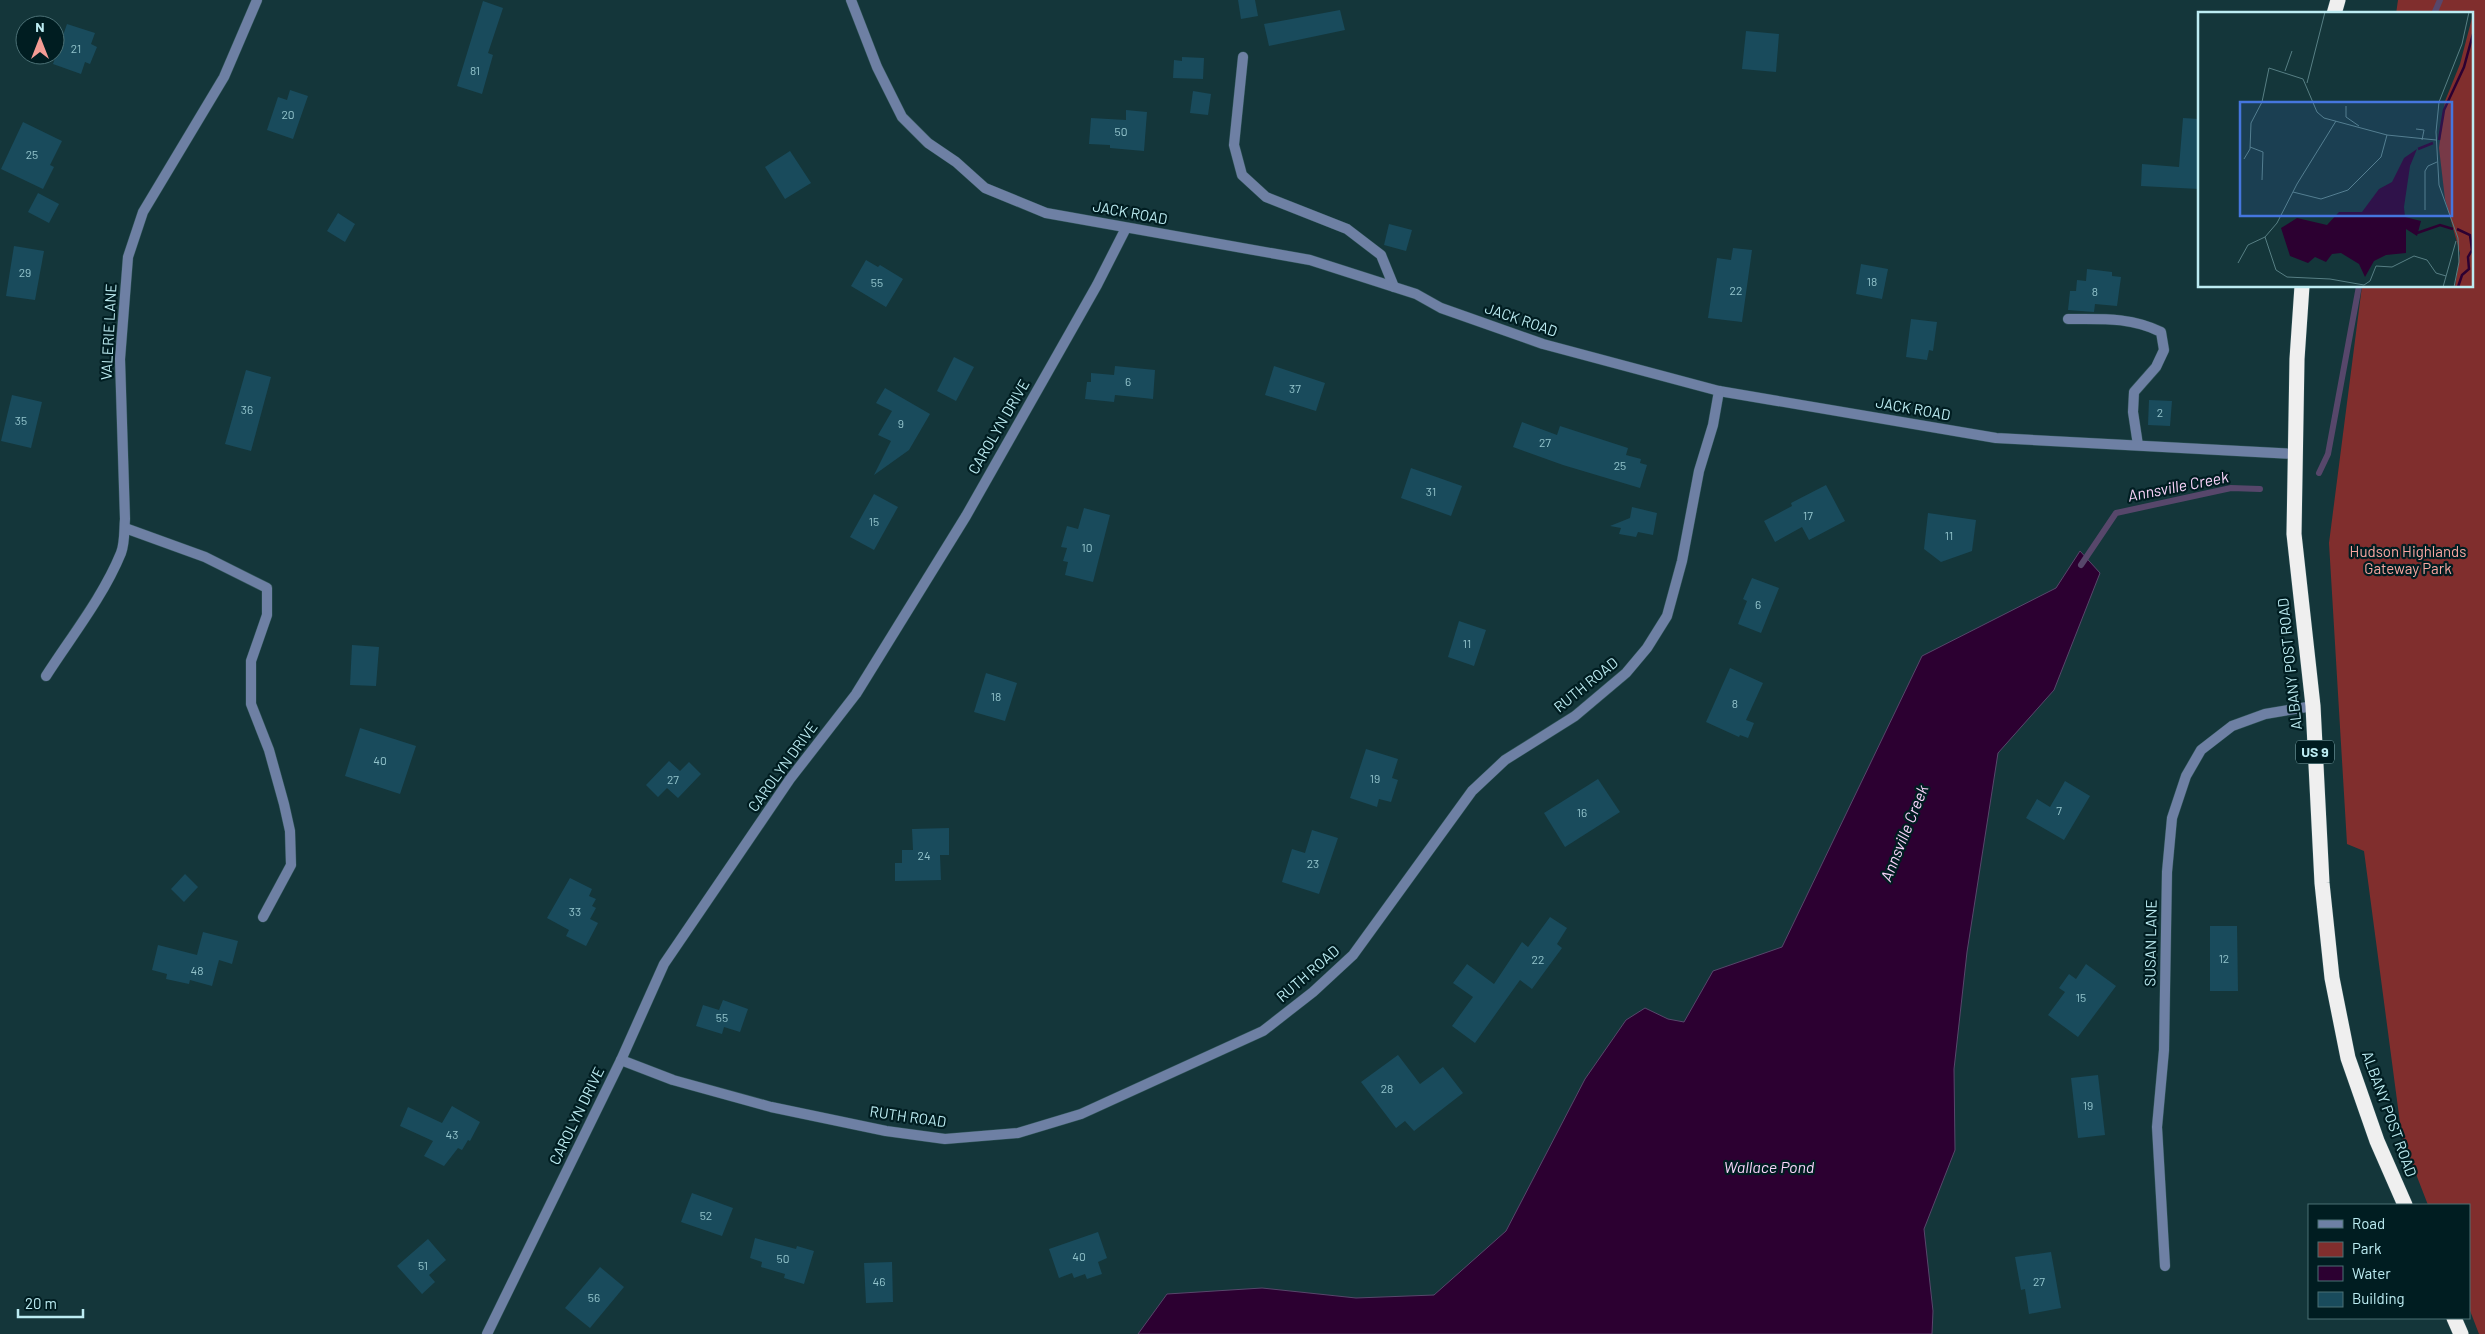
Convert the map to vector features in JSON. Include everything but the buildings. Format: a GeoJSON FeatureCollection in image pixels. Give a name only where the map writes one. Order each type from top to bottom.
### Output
{"type":"FeatureCollection","features":[{"type":"Feature","properties":{"kind":"highway","name":"ALBANY POST ROAD"},"geometry":{"type":"LineString","coordinates":[[2302,288],[2297,358],[2294,534],[2313,706],[2322,883],[2332,978],[2351,1066],[2378,1141],[2405,1204]]}},
{"type":"Feature","properties":{"kind":"highway"},"geometry":{"type":"LineString","coordinates":[[2454,1319],[2461,1334]]}},
{"type":"Feature","properties":{"kind":"street","name":"VALERIE LANE"},"geometry":{"type":"LineString","coordinates":[[46,676],[104,587],[122,552],[125,528],[120,359],[128,257],[143,212],[224,77],[257,0]]}},
{"type":"Feature","properties":{"kind":"street","name":"JACK ROAD"},"geometry":{"type":"LineString","coordinates":[[851,0],[877,67],[902,117],[928,143],[956,162],[985,188],[1046,213],[1310,260],[1416,294],[1441,308],[1543,344],[1719,391],[1996,438],[2295,454]]}},
{"type":"Feature","properties":{"kind":"street"},"geometry":{"type":"LineString","coordinates":[[1243,57],[1234,146],[1242,175],[1266,197],[1347,230],[1381,255],[1394,287]]}},
{"type":"Feature","properties":{"kind":"street","name":"CAROLYN DRIVE"},"geometry":{"type":"LineString","coordinates":[[486,1334],[621,1060],[664,964],[790,779],[856,694],[966,516],[1097,284],[1126,228]]}},
{"type":"Feature","properties":{"kind":"street"},"geometry":{"type":"LineString","coordinates":[[2068,319],[2115,320],[2143,324],[2161,332],[2164,350],[2156,368],[2134,392],[2133,412],[2138,446]]}},
{"type":"Feature","properties":{"kind":"street","name":"RUTH ROAD"},"geometry":{"type":"LineString","coordinates":[[621,1060],[673,1080],[771,1107],[886,1131],[945,1140],[1018,1133],[1081,1114],[1263,1031],[1314,992],[1353,955],[1472,791],[1505,760],[1575,716],[1626,672],[1648,648],[1667,616],[1682,561],[1699,471],[1713,425],[1719,391]]}},
{"type":"Feature","properties":{"kind":"street"},"geometry":{"type":"LineString","coordinates":[[125,528],[205,557],[267,588],[267,615],[251,661],[251,704],[269,750],[284,804],[290,830],[291,865],[263,917]]}},
{"type":"Feature","properties":{"kind":"street","name":"SUSAN LANE"},"geometry":{"type":"LineString","coordinates":[[2165,1266],[2158,1127],[2164,1050],[2167,872],[2172,818],[2186,776],[2201,750],[2232,726],[2264,714],[2313,706]]}},
{"type":"Feature","properties":{"kind":"green space","name":"Hudson Highlands Gateway Park"},"geometry":{"type":"Polygon","coordinates":[[[2398,0],[2485,0],[2485,1334],[2479,1334],[2470,1311],[2470,1204],[2428,1204],[2402,1138],[2364,851],[2347,844],[2329,543],[2362,288],[2472,288],[2472,12],[2396,12],[2398,0]]]}},
{"type":"Feature","properties":{"kind":"water","name":"Wallace Pond"},"geometry":{"type":"Polygon","coordinates":[[[2080,551],[2100,573],[2054,690],[1998,753],[1967,952],[1954,1069],[1955,1150],[1924,1229],[1933,1311],[1932,1334],[1138,1334],[1167,1294],[1262,1288],[1356,1298],[1434,1295],[1506,1231],[1585,1079],[1626,1020],[1645,1008],[1668,1019],[1684,1022],[1713,971],[1782,947],[1922,656],[2056,588],[2080,551]]]}},
{"type":"Feature","properties":{"kind":"waterway","name":"Annsville Creek"},"geometry":{"type":"LineString","coordinates":[[2435,12],[2440,0]]}},
{"type":"Feature","properties":{"kind":"waterway","name":"Annsville Creek"},"geometry":{"type":"LineString","coordinates":[[2319,473],[2328,454],[2359,288]]}},
{"type":"Feature","properties":{"kind":"waterway","name":"Annsville Creek"},"geometry":{"type":"LineString","coordinates":[[2081,565],[2116,513],[2231,488],[2260,489]]}}]}
